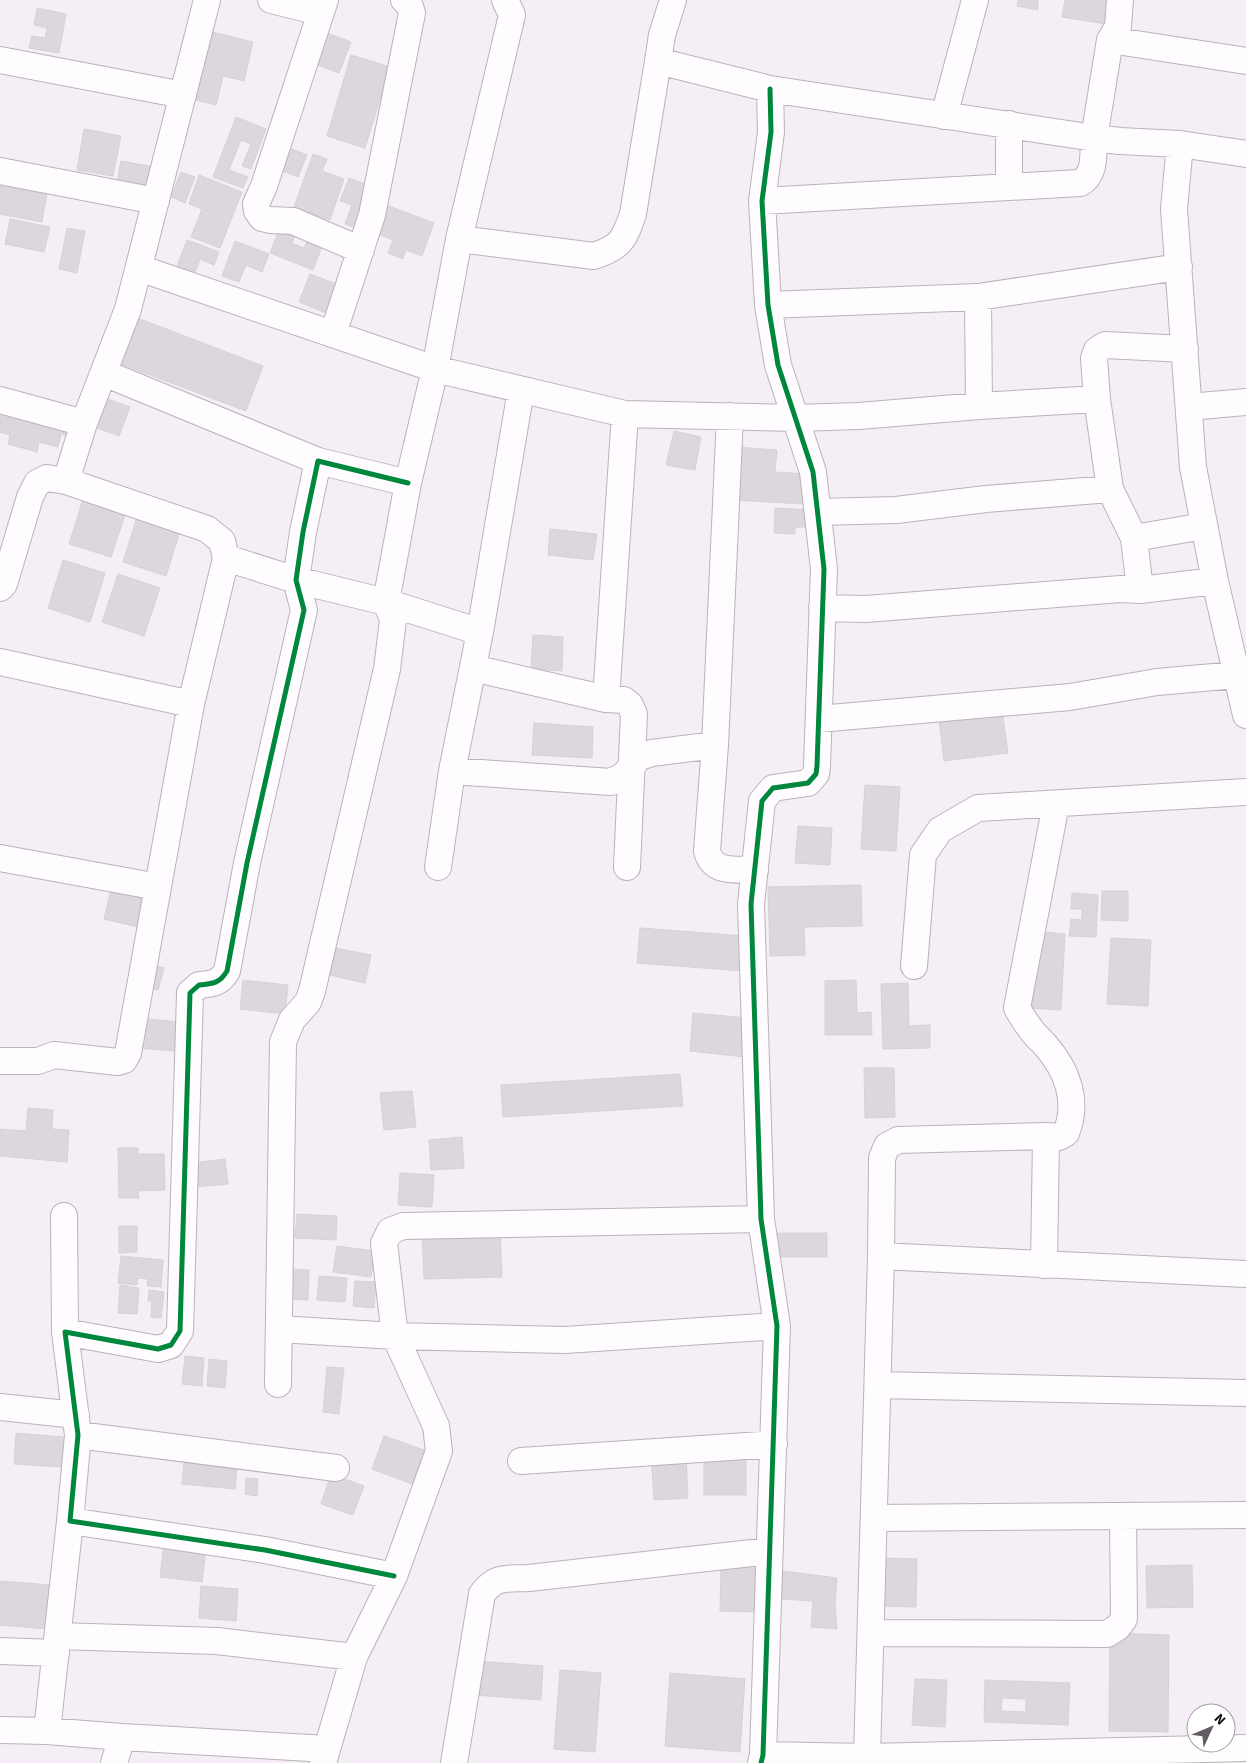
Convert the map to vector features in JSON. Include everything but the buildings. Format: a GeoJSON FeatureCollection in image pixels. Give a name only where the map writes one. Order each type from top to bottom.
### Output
{"type":"FeatureCollection","features":[{"type":"Feature","properties":{"kind":"street"},"geometry":{"type":"LineString","coordinates":[[66,481],[84,423],[128,309],[207,0]]}},
{"type":"Feature","properties":{"kind":"street"},"geometry":{"type":"LineString","coordinates":[[271,0],[322,6],[264,186],[256,204],[257,211],[262,218],[292,221],[361,250]]}},
{"type":"Feature","properties":{"kind":"street"},"geometry":{"type":"LineString","coordinates":[[333,334],[372,215],[412,13],[409,4],[404,0]]}},
{"type":"Feature","properties":{"kind":"street"},"geometry":{"type":"LineString","coordinates":[[278,1384],[283,1042],[292,1020],[308,1002],[312,990],[387,669],[393,620],[386,602],[408,483],[435,369],[459,240],[512,15],[505,0]]}},
{"type":"Feature","properties":{"kind":"street"},"geometry":{"type":"LineString","coordinates":[[459,240],[594,256],[611,251],[626,236],[633,214],[662,36],[673,0]]}},
{"type":"Feature","properties":{"kind":"street"},"geometry":{"type":"LineString","coordinates":[[944,116],[975,0]]}},
{"type":"Feature","properties":{"kind":"street"},"geometry":{"type":"LineString","coordinates":[[762,201],[1009,186],[1067,185],[1086,180],[1092,172],[1094,138],[1110,40],[1118,28],[1120,0]]}},
{"type":"Feature","properties":{"kind":"street"},"geometry":{"type":"LineString","coordinates":[[1110,40],[1246,61]]}},
{"type":"Feature","properties":{"kind":"street"},"geometry":{"type":"LineString","coordinates":[[0,60],[183,96]]}},
{"type":"Feature","properties":{"kind":"street"},"geometry":{"type":"LineString","coordinates":[[658,61],[770,89],[1094,138],[1180,144],[1246,154]]}},
{"type":"Feature","properties":{"kind":"street"},"geometry":{"type":"LineString","coordinates":[[770,89],[771,132],[762,201],[768,305],[778,365],[813,472],[824,569],[816,774],[808,784],[773,788],[762,801],[751,904],[761,1219],[777,1326],[762,1759],[1246,1748]]}},
{"type":"Feature","properties":{"kind":"street"},"geometry":{"type":"LineString","coordinates":[[1009,124],[1009,186]]}},
{"type":"Feature","properties":{"kind":"street"},"geometry":{"type":"LineString","coordinates":[[1180,144],[1174,209],[1193,467],[1215,581],[1246,715]]}},
{"type":"Feature","properties":{"kind":"street"},"geometry":{"type":"LineString","coordinates":[[0,171],[156,202]]}},
{"type":"Feature","properties":{"kind":"street"},"geometry":{"type":"LineString","coordinates":[[768,305],[978,297],[1179,267]]}},
{"type":"Feature","properties":{"kind":"street"},"geometry":{"type":"LineString","coordinates":[[139,268],[435,369],[625,414],[796,418],[859,416],[1098,399]]}},
{"type":"Feature","properties":{"kind":"street"},"geometry":{"type":"LineString","coordinates":[[978,297],[979,406]]}},
{"type":"Feature","properties":{"kind":"street"},"geometry":{"type":"LineString","coordinates":[[1140,590],[1134,538],[1110,489],[1094,358],[1097,350],[1105,345],[1185,349]]}},
{"type":"Feature","properties":{"kind":"street"},"geometry":{"type":"LineString","coordinates":[[104,373],[318,461],[408,483]]}},
{"type":"Feature","properties":{"kind":"street"},"geometry":{"type":"LineString","coordinates":[[438,867],[452,772],[480,632],[521,390]]}},
{"type":"Feature","properties":{"kind":"street"},"geometry":{"type":"LineString","coordinates":[[0,400],[84,423]]}},
{"type":"Feature","properties":{"kind":"street"},"geometry":{"type":"LineString","coordinates":[[1189,407],[1246,402]]}},
{"type":"Feature","properties":{"kind":"street"},"geometry":{"type":"LineString","coordinates":[[606,699],[625,414]]}},
{"type":"Feature","properties":{"kind":"street"},"geometry":{"type":"LineString","coordinates":[[730,416],[716,746],[707,851],[710,861],[719,868],[755,870]]}},
{"type":"Feature","properties":{"kind":"street"},"geometry":{"type":"LineString","coordinates":[[65,1332],[158,1349],[171,1345],[180,1331],[190,994],[199,985],[213,984],[222,979],[227,971],[247,863],[304,610],[296,580],[302,532],[318,461]]}},
{"type":"Feature","properties":{"kind":"street"},"geometry":{"type":"LineString","coordinates":[[0,588],[4,584],[30,497],[37,483],[47,478],[66,481],[207,529],[222,541],[226,558],[190,704],[128,1053],[124,1060],[118,1062],[54,1056],[38,1062],[0,1061]]}},
{"type":"Feature","properties":{"kind":"street"},"geometry":{"type":"LineString","coordinates":[[818,512],[896,510],[986,499],[1110,489]]}},
{"type":"Feature","properties":{"kind":"street"},"geometry":{"type":"LineString","coordinates":[[1134,538],[1204,526]]}},
{"type":"Feature","properties":{"kind":"street"},"geometry":{"type":"LineString","coordinates":[[226,558],[296,580],[386,602],[480,632]]}},
{"type":"Feature","properties":{"kind":"street"},"geometry":{"type":"LineString","coordinates":[[822,608],[866,609],[1121,589],[1140,590],[1215,581]]}},
{"type":"Feature","properties":{"kind":"street"},"geometry":{"type":"LineString","coordinates":[[0,662],[190,704]]}},
{"type":"Feature","properties":{"kind":"street"},"geometry":{"type":"LineString","coordinates":[[473,668],[606,699],[624,700],[630,705],[634,714],[628,867]]}},
{"type":"Feature","properties":{"kind":"street"},"geometry":{"type":"LineString","coordinates":[[819,719],[1070,697],[1157,682],[1236,675]]}},
{"type":"Feature","properties":{"kind":"street"},"geometry":{"type":"LineString","coordinates":[[452,772],[611,782],[622,776],[640,757],[652,753],[716,746]]}},
{"type":"Feature","properties":{"kind":"street"},"geometry":{"type":"LineString","coordinates":[[914,966],[922,856],[940,830],[978,808],[1246,792]]}},
{"type":"Feature","properties":{"kind":"street"},"geometry":{"type":"LineString","coordinates":[[868,1757],[882,1158],[887,1146],[898,1140],[1058,1137],[1066,1133],[1072,1111],[1070,1086],[1059,1062],[1030,1029],[1017,1008],[1056,804]]}},
{"type":"Feature","properties":{"kind":"street"},"geometry":{"type":"LineString","coordinates":[[0,858],[158,887]]}},
{"type":"Feature","properties":{"kind":"street"},"geometry":{"type":"LineString","coordinates":[[1044,1265],[1046,1136]]}},
{"type":"Feature","properties":{"kind":"street"},"geometry":{"type":"LineString","coordinates":[[47,1732],[70,1521],[77,1425],[65,1332],[64,1216]]}},
{"type":"Feature","properties":{"kind":"street"},"geometry":{"type":"LineString","coordinates":[[0,1730],[122,1737],[325,1756],[354,1657],[394,1576],[439,1451],[436,1426],[396,1336],[384,1243],[390,1231],[403,1226],[761,1219]]}},
{"type":"Feature","properties":{"kind":"street"},"geometry":{"type":"LineString","coordinates":[[881,1256],[1246,1274]]}},
{"type":"Feature","properties":{"kind":"street"},"geometry":{"type":"LineString","coordinates":[[279,1329],[396,1336],[565,1340],[777,1326]]}},
{"type":"Feature","properties":{"kind":"street"},"geometry":{"type":"LineString","coordinates":[[878,1385],[1246,1393]]}},
{"type":"Feature","properties":{"kind":"street"},"geometry":{"type":"LineString","coordinates":[[0,1407],[77,1425],[336,1468]]}},
{"type":"Feature","properties":{"kind":"street"},"geometry":{"type":"LineString","coordinates":[[521,1461],[774,1444]]}},
{"type":"Feature","properties":{"kind":"street"},"geometry":{"type":"LineString","coordinates":[[874,1518],[1246,1515]]}},
{"type":"Feature","properties":{"kind":"street"},"geometry":{"type":"LineString","coordinates":[[871,1632],[1107,1634],[1118,1627],[1124,1619],[1123,1516]]}},
{"type":"Feature","properties":{"kind":"street"},"geometry":{"type":"LineString","coordinates":[[70,1521],[265,1550],[394,1576]]}},
{"type":"Feature","properties":{"kind":"street"},"geometry":{"type":"LineString","coordinates":[[454,1763],[482,1594],[490,1583],[500,1579],[529,1578],[770,1551]]}},
{"type":"Feature","properties":{"kind":"street"},"geometry":{"type":"LineString","coordinates":[[0,1651],[57,1644],[217,1641],[354,1657]]}},
{"type":"Feature","properties":{"kind":"street"},"geometry":{"type":"LineString","coordinates":[[114,1763],[122,1737]]}},
{"type":"Feature","properties":{"kind":"cycle path"},"geometry":{"type":"LineString","coordinates":[[761,1763],[763,1755],[777,1326],[761,1219],[751,904],[762,801],[773,788],[808,783],[816,774],[824,569],[813,472],[778,365],[768,305],[762,201],[771,132],[770,89]]}},
{"type":"Feature","properties":{"kind":"cycle path"},"geometry":{"type":"LineString","coordinates":[[394,1576],[265,1550],[70,1521],[78,1435],[65,1332],[158,1349],[171,1345],[180,1331],[190,993],[199,985],[219,980],[227,971],[247,863],[304,610],[296,580],[303,532],[318,461],[408,483]]}}]}
